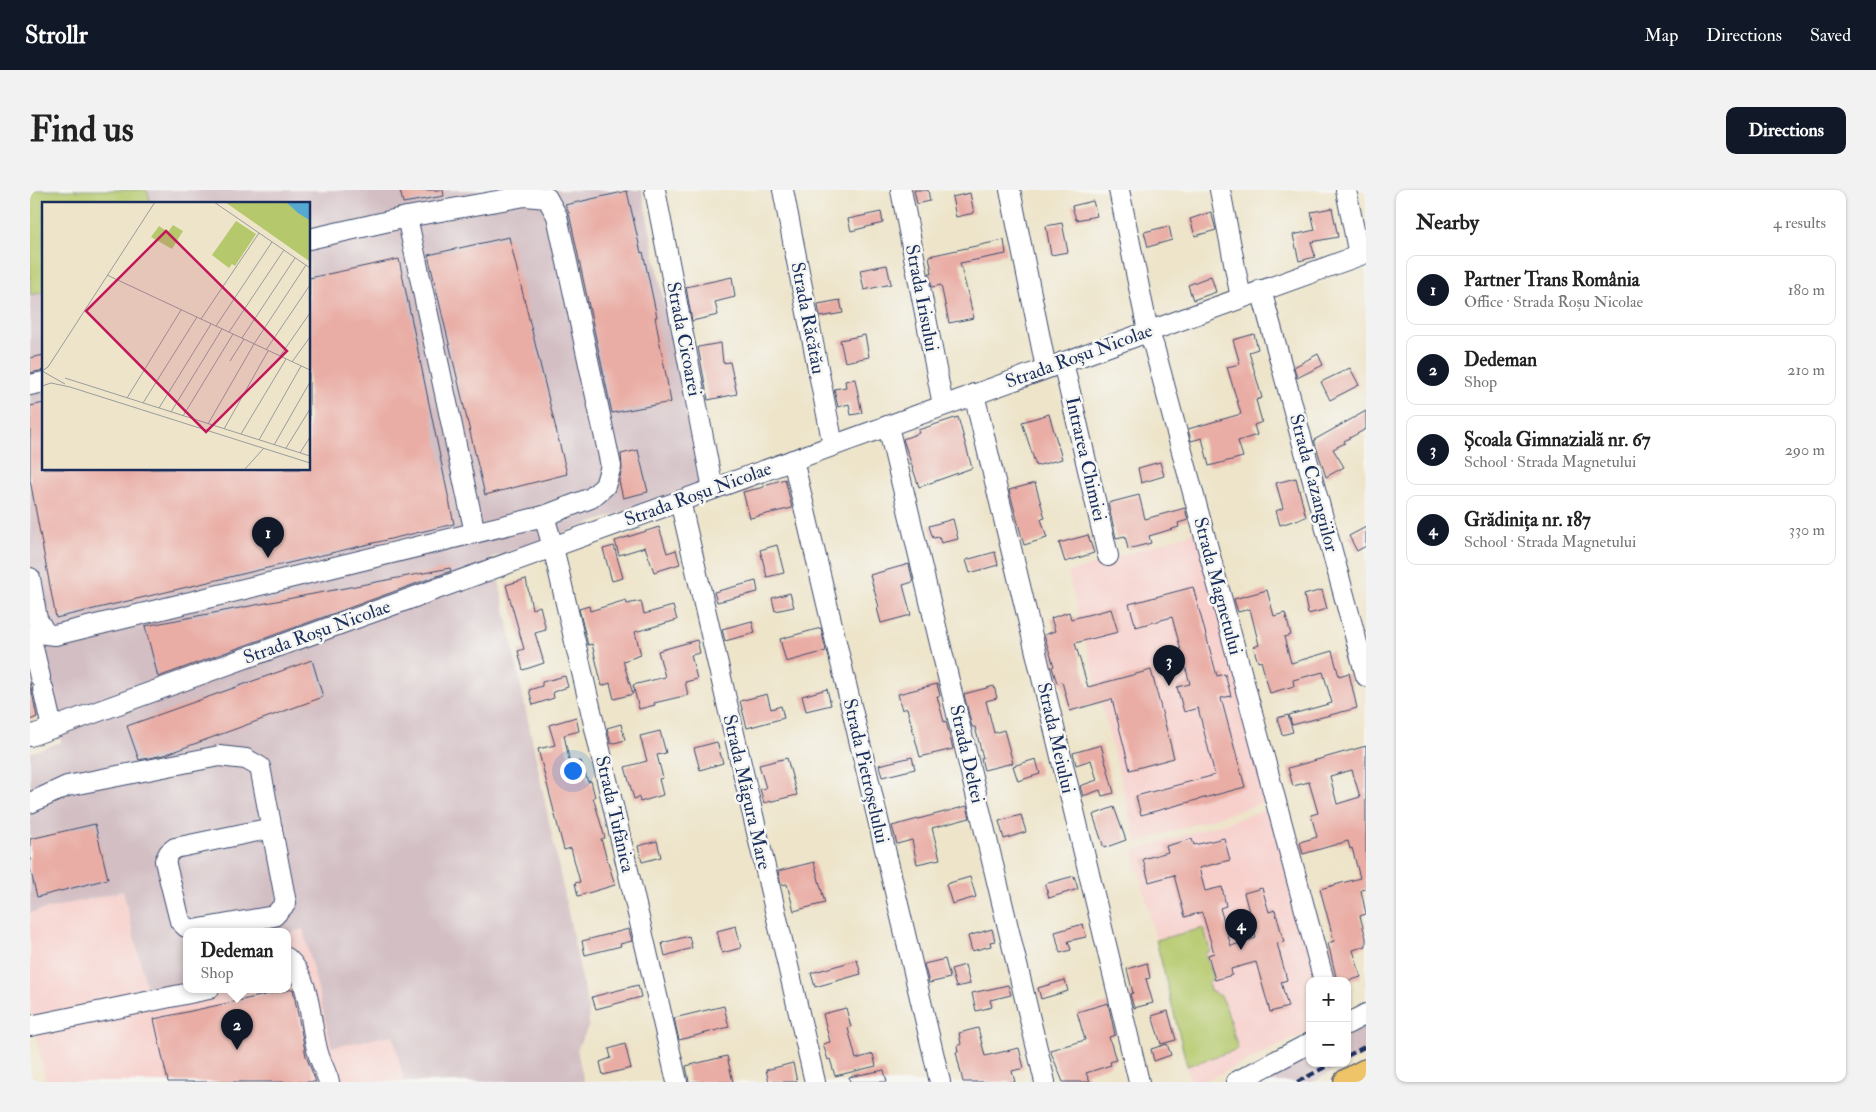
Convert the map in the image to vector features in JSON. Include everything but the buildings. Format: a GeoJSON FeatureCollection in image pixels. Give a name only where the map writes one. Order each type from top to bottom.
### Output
{"type":"FeatureCollection","features":[{"type":"Feature","properties":{"kind":"street","name":"Strada Cicoarei"},"geometry":{"type":"LineString","coordinates":[[655,190],[713,489]]}},
{"type":"Feature","properties":{"kind":"street","name":"Strada Răcătău"},"geometry":{"type":"LineString","coordinates":[[783,190],[833,445]]}},
{"type":"Feature","properties":{"kind":"street","name":"Strada Irisului"},"geometry":{"type":"LineString","coordinates":[[901,190],[943,405]]}},
{"type":"Feature","properties":{"kind":"street","name":"Intrarea Chimiei"},"geometry":{"type":"LineString","coordinates":[[1010,190],[1055,365],[1108,556]]}},
{"type":"Feature","properties":{"kind":"street","name":"Strada Magnetului"},"geometry":{"type":"LineString","coordinates":[[1119,190],[1148,331],[1323,977]]}},
{"type":"Feature","properties":{"kind":"street"},"geometry":{"type":"LineString","coordinates":[[1220,190],[1241,298]]}},
{"type":"Feature","properties":{"kind":"street"},"geometry":{"type":"LineString","coordinates":[[1346,190],[1362,254]]}},
{"type":"Feature","properties":{"kind":"street"},"geometry":{"type":"LineString","coordinates":[[30,578],[37,619],[46,634],[55,635],[544,516],[591,498],[605,486],[611,466],[558,216],[547,198],[525,196],[407,217],[310,239]]}},
{"type":"Feature","properties":{"kind":"street"},"geometry":{"type":"LineString","coordinates":[[407,217],[475,532]]}},
{"type":"Feature","properties":{"kind":"street","name":"Strada Roșu Nicolae"},"geometry":{"type":"LineString","coordinates":[[30,736],[1362,254]]}},
{"type":"Feature","properties":{"kind":"street","name":"Strada Cazangiilor"},"geometry":{"type":"LineString","coordinates":[[1261,290],[1366,676]]}},
{"type":"Feature","properties":{"kind":"street","name":"Strada Meiului"},"geometry":{"type":"LineString","coordinates":[[974,394],[1139,1082]]}},
{"type":"Feature","properties":{"kind":"street","name":"Strada Deltei"},"geometry":{"type":"LineString","coordinates":[[888,426],[1045,1082]]}},
{"type":"Feature","properties":{"kind":"street","name":"Strada Pietroșelului"},"geometry":{"type":"LineString","coordinates":[[793,460],[940,1082]]}},
{"type":"Feature","properties":{"kind":"street","name":"Strada Măgura Mare"},"geometry":{"type":"LineString","coordinates":[[680,501],[815,1082]]}},
{"type":"Feature","properties":{"kind":"street","name":"Strada Tufănica"},"geometry":{"type":"LineString","coordinates":[[544,516],[553,547],[677,1082]]}},
{"type":"Feature","properties":{"kind":"street"},"geometry":{"type":"LineString","coordinates":[[30,635],[52,728]]}},
{"type":"Feature","properties":{"kind":"street"},"geometry":{"type":"LineString","coordinates":[[30,803],[67,786],[220,756],[246,758],[260,767],[286,904],[274,916],[205,928]]}},
{"type":"Feature","properties":{"kind":"street"},"geometry":{"type":"LineString","coordinates":[[189,928],[180,921],[165,861],[169,853],[175,848],[272,828]]}},
{"type":"Feature","properties":{"kind":"street"},"geometry":{"type":"LineString","coordinates":[[291,962],[298,968],[304,983],[318,1053],[329,1082]]}},
{"type":"Feature","properties":{"kind":"street"},"geometry":{"type":"LineString","coordinates":[[30,1026],[191,993]]}},
{"type":"Feature","properties":{"kind":"street"},"geometry":{"type":"LineString","coordinates":[[1351,1022],[1366,1014]]}},
{"type":"Feature","properties":{"kind":"street"},"geometry":{"type":"LineString","coordinates":[[1236,1082],[1306,1045]]}},
{"type":"Feature","properties":{"kind":"shaded area"},"geometry":{"type":"Polygon","coordinates":[[[30,190],[642,190],[700,485],[491,558],[499,581],[588,1008],[589,1025],[577,1050],[584,1082],[404,1082],[393,1035],[332,1047],[303,929],[291,933],[291,928],[183,928],[183,982],[147,990],[123,891],[30,913],[30,753],[61,742],[30,599],[30,190]]]}},
{"type":"Feature","properties":{"kind":"shaded area"},"geometry":{"type":"Polygon","coordinates":[[[1200,530],[1272,800],[1137,842],[1068,573],[1200,530]]]}},
{"type":"Feature","properties":{"kind":"shaded area"},"geometry":{"type":"Polygon","coordinates":[[[1273,808],[1318,977],[1306,977],[1306,1033],[1202,1082],[1191,1082],[1134,851],[1273,808]]]}},
{"type":"Feature","properties":{"kind":"shaded area"},"geometry":{"type":"Polygon","coordinates":[[[123,891],[147,990],[183,982],[183,993],[291,993],[291,933],[303,929],[393,1034],[404,1082],[46,1082],[30,1006],[30,913],[123,891]]]}},
{"type":"Feature","properties":{"kind":"shaded area"},"geometry":{"type":"Polygon","coordinates":[[[1366,1025],[1366,1054],[1351,1062],[1351,1033],[1366,1025]]]}},
{"type":"Feature","properties":{"kind":"shaded area"},"geometry":{"type":"Polygon","coordinates":[[[1306,1057],[1306,1067],[1341,1067],[1313,1082],[1259,1082],[1306,1057]]]}},
{"type":"Feature","properties":{"kind":"green space"},"geometry":{"type":"Polygon","coordinates":[[[30,190],[147,190],[150,202],[42,202],[42,292],[30,295],[30,190]]]}},
{"type":"Feature","properties":{"kind":"green space"},"geometry":{"type":"Polygon","coordinates":[[[1204,928],[1210,951],[1205,953],[1213,980],[1208,982],[1210,991],[1221,996],[1225,1004],[1238,1049],[1187,1066],[1156,940],[1204,928]]]}},
{"type":"Feature","properties":{"kind":"railway"},"geometry":{"type":"LineString","coordinates":[[1351,1054],[1366,1046]]}},
{"type":"Feature","properties":{"kind":"railway"},"geometry":{"type":"LineString","coordinates":[[1297,1082],[1325,1067]]}},
{"type":"Feature","properties":{"kind":"place","name":"Partner Trans România"},"geometry":{"type":"Point","coordinates":[268,558]}},
{"type":"Feature","properties":{"kind":"place","name":"Școala Gimnazială nr. 67"},"geometry":{"type":"Point","coordinates":[1169,686]}},
{"type":"Feature","properties":{"kind":"place","name":"Grădinița nr. 187"},"geometry":{"type":"Point","coordinates":[1241,950]}},
{"type":"Feature","properties":{"kind":"place","name":"Dedeman"},"geometry":{"type":"Point","coordinates":[237,1050]}}]}
